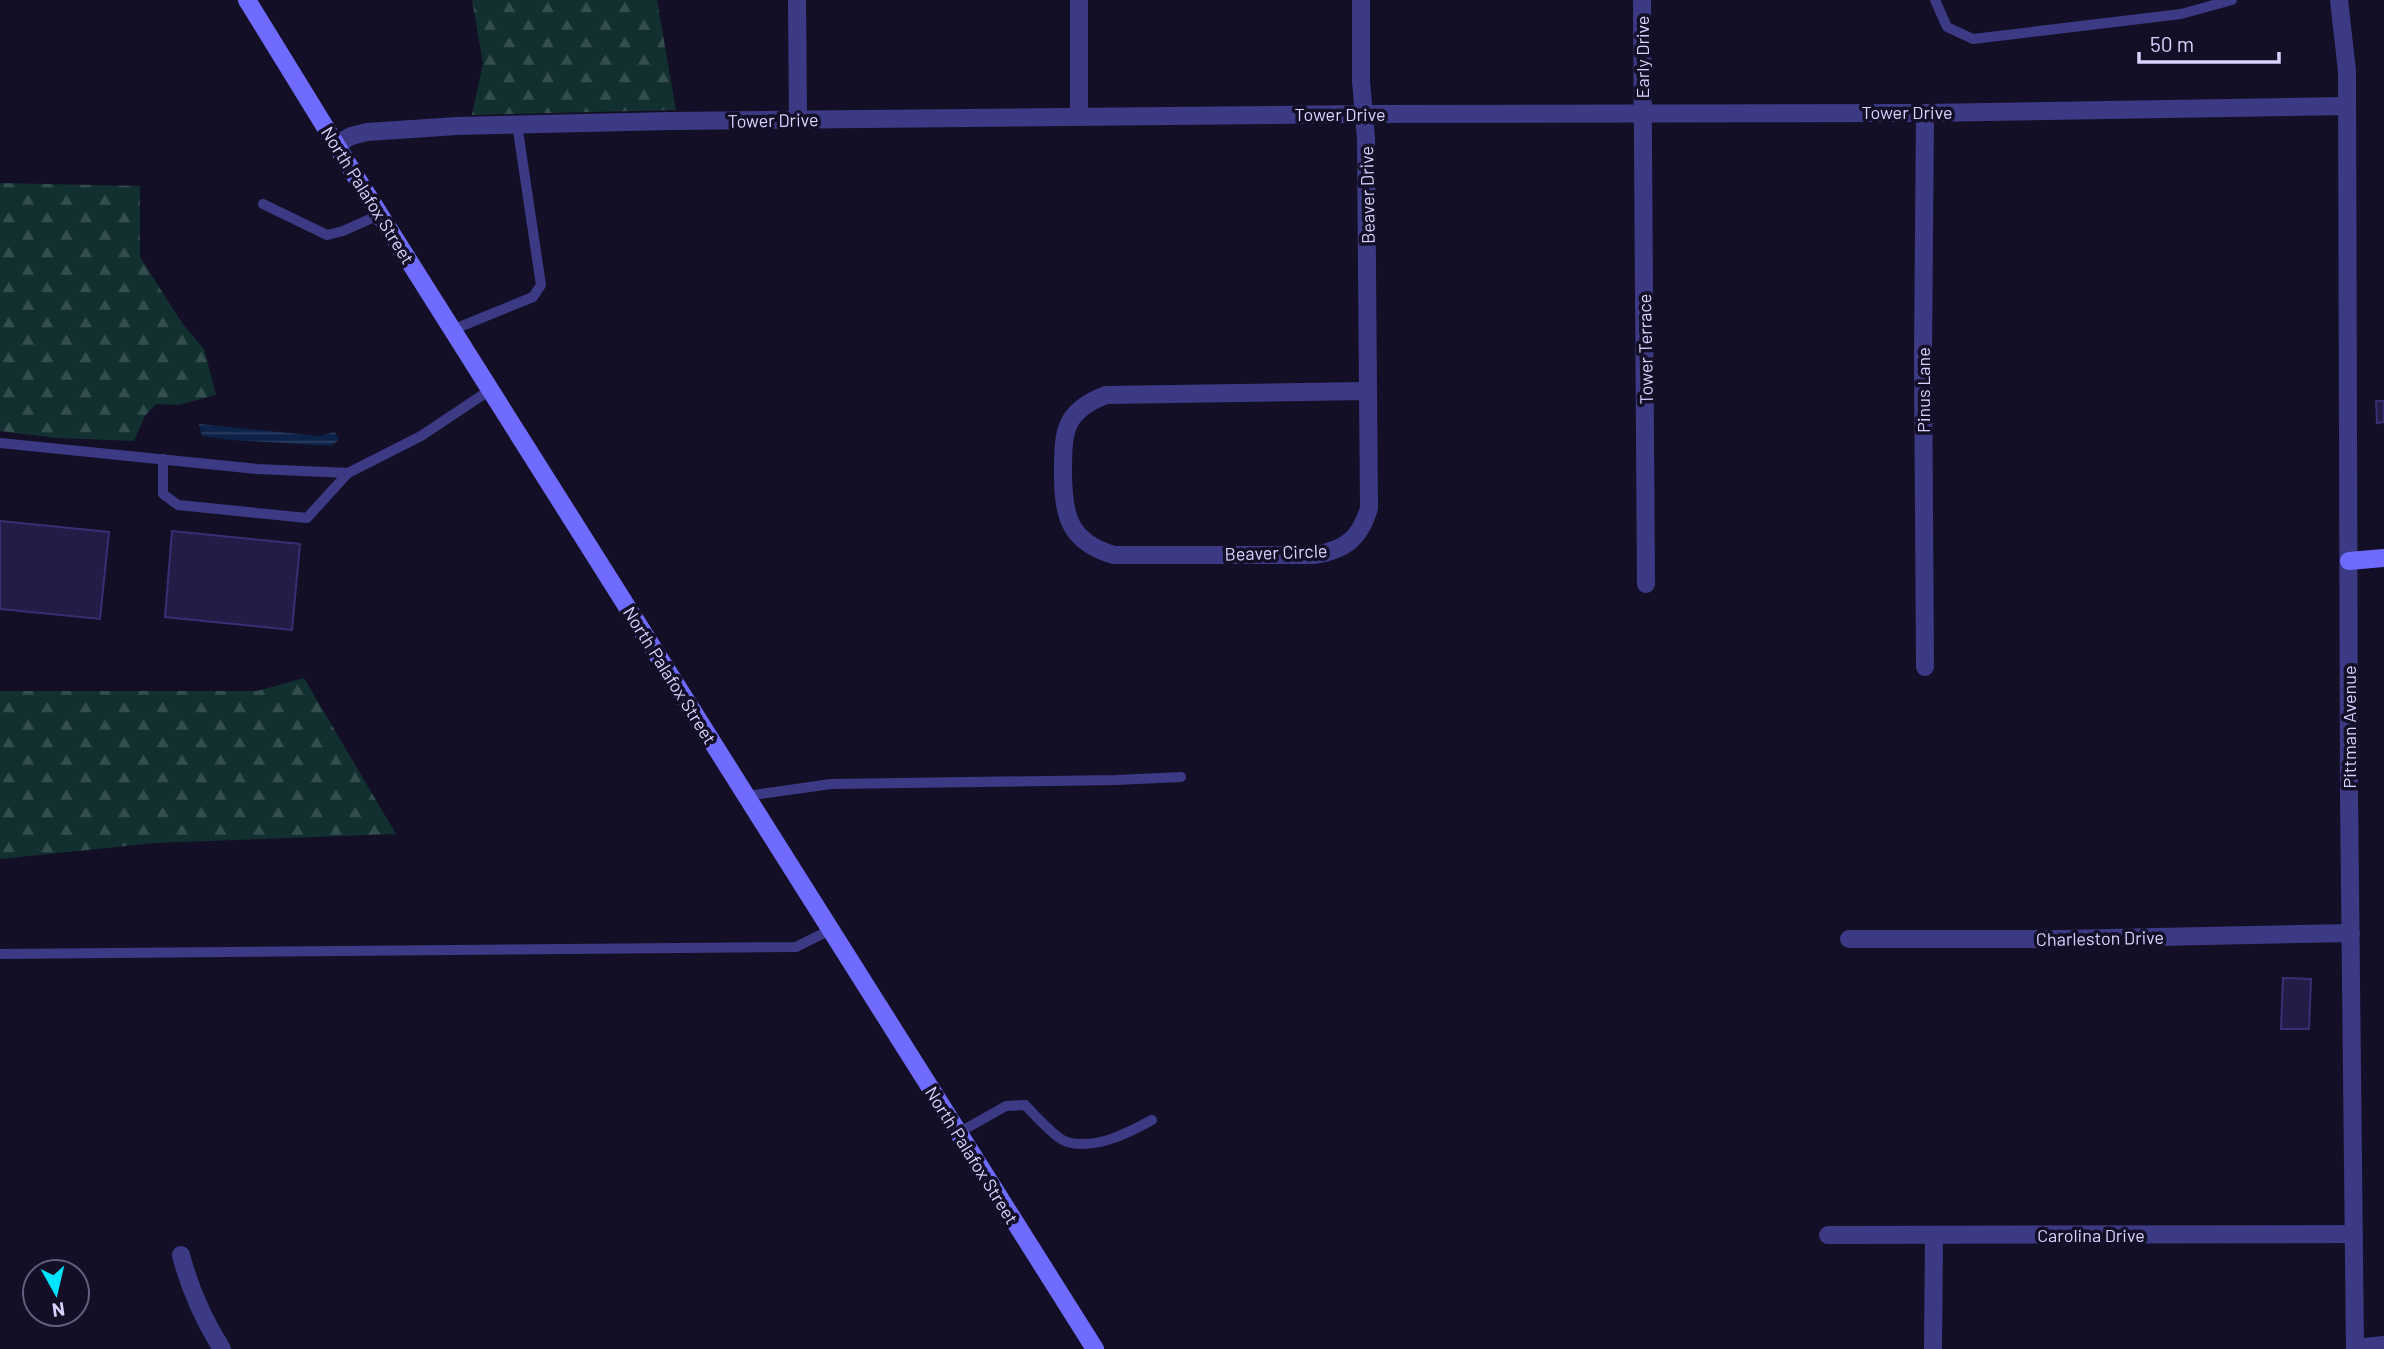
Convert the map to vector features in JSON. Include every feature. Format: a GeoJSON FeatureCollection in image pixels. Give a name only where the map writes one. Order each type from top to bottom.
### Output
{"type":"FeatureCollection","features":[{"type":"Feature","properties":{"kind":"main road","name":"North Palafox Street"},"geometry":{"type":"LineString","coordinates":[[247,0],[379,215],[1095,1349]]}},
{"type":"Feature","properties":{"kind":"main road"},"geometry":{"type":"LineString","coordinates":[[2349,561],[2384,558]]}},
{"type":"Feature","properties":{"kind":"street"},"geometry":{"type":"LineString","coordinates":[[797,0],[798,120]]}},
{"type":"Feature","properties":{"kind":"street"},"geometry":{"type":"LineString","coordinates":[[1079,0],[1079,116]]}},
{"type":"Feature","properties":{"kind":"street","name":"Beaver Drive"},"geometry":{"type":"LineString","coordinates":[[1361,0],[1361,81],[1366,139],[1368,391]]}},
{"type":"Feature","properties":{"kind":"street","name":"Early Drive"},"geometry":{"type":"LineString","coordinates":[[1642,0],[1643,114]]}},
{"type":"Feature","properties":{"kind":"street","name":"Pittman Avenue"},"geometry":{"type":"LineString","coordinates":[[2339,0],[2346,60],[2347,106],[2349,795],[2355,1349]]}},
{"type":"Feature","properties":{"kind":"street","name":"Tower Drive"},"geometry":{"type":"LineString","coordinates":[[336,145],[351,136],[367,132],[517,124],[1079,116],[1925,113],[2347,106]]}},
{"type":"Feature","properties":{"kind":"street","name":"Pinus Lane"},"geometry":{"type":"LineString","coordinates":[[1925,113],[1925,667]]}},
{"type":"Feature","properties":{"kind":"street","name":"Tower Terrace"},"geometry":{"type":"LineString","coordinates":[[1643,114],[1646,584]]}},
{"type":"Feature","properties":{"kind":"street","name":"Beaver Circle"},"geometry":{"type":"LineString","coordinates":[[1368,391],[1369,508],[1357,535],[1331,552],[1314,555],[1114,555],[1099,551],[1084,542],[1072,528],[1065,512],[1063,439],[1069,423],[1090,401],[1106,395],[1368,391]]}},
{"type":"Feature","properties":{"kind":"street","name":"Charleston Drive"},"geometry":{"type":"LineString","coordinates":[[1849,940],[2351,933]]}},
{"type":"Feature","properties":{"kind":"street","name":"Carolina Drive"},"geometry":{"type":"LineString","coordinates":[[1828,1235],[2354,1234]]}},
{"type":"Feature","properties":{"kind":"street"},"geometry":{"type":"LineString","coordinates":[[1933,1349],[1934,1236]]}},
{"type":"Feature","properties":{"kind":"street"},"geometry":{"type":"LineString","coordinates":[[181,1255],[199,1311],[222,1349]]}},
{"type":"Feature","properties":{"kind":"street"},"geometry":{"type":"LineString","coordinates":[[2355,1349],[2384,1345]]}},
{"type":"Feature","properties":{"kind":"lane"},"geometry":{"type":"LineString","coordinates":[[1935,0],[1947,27],[1973,39],[2181,14],[2232,0]]}},
{"type":"Feature","properties":{"kind":"lane"},"geometry":{"type":"LineString","coordinates":[[2181,14],[2182,0]]}},
{"type":"Feature","properties":{"kind":"lane"},"geometry":{"type":"LineString","coordinates":[[452,330],[533,298],[541,285],[517,124]]}},
{"type":"Feature","properties":{"kind":"lane"},"geometry":{"type":"LineString","coordinates":[[263,204],[327,235],[379,215]]}},
{"type":"Feature","properties":{"kind":"lane"},"geometry":{"type":"LineString","coordinates":[[163,459],[163,494],[178,505],[307,518],[348,473],[421,436],[490,390]]}},
{"type":"Feature","properties":{"kind":"lane"},"geometry":{"type":"LineString","coordinates":[[0,443],[257,469],[348,473]]}},
{"type":"Feature","properties":{"kind":"lane"},"geometry":{"type":"LineString","coordinates":[[746,796],[831,784],[1181,777]]}},
{"type":"Feature","properties":{"kind":"lane"},"geometry":{"type":"LineString","coordinates":[[0,954],[796,947],[830,930]]}},
{"type":"Feature","properties":{"kind":"lane"},"geometry":{"type":"LineString","coordinates":[[958,1133],[1006,1106],[1025,1105],[1065,1142],[1090,1143],[1123,1136],[1152,1120]]}},
{"type":"Feature","properties":{"kind":"green space"},"geometry":{"type":"Polygon","coordinates":[[[472,0],[657,0],[676,110],[472,115],[483,63],[472,0]]]}},
{"type":"Feature","properties":{"kind":"green space"},"geometry":{"type":"Polygon","coordinates":[[[0,183],[140,186],[140,257],[182,323],[204,349],[216,395],[178,405],[156,404],[145,416],[134,441],[57,438],[0,431],[0,183]]]}},
{"type":"Feature","properties":{"kind":"green space"},"geometry":{"type":"Polygon","coordinates":[[[304,678],[396,834],[155,843],[0,859],[0,691],[257,691],[304,678]]]}},
{"type":"Feature","properties":{"kind":"water"},"geometry":{"type":"Polygon","coordinates":[[[199,424],[319,436],[335,432],[339,440],[331,446],[232,440],[202,436],[199,424]]]}},
{"type":"Feature","properties":{"kind":"building"},"geometry":{"type":"Polygon","coordinates":[[[2376,401],[2384,401],[2384,422],[2377,423],[2376,401]]]}},
{"type":"Feature","properties":{"kind":"building"},"geometry":{"type":"Polygon","coordinates":[[[0,521],[109,532],[100,619],[0,609],[0,521]]]}},
{"type":"Feature","properties":{"kind":"building"},"geometry":{"type":"Polygon","coordinates":[[[172,531],[300,544],[292,630],[165,617],[172,531]]]}},
{"type":"Feature","properties":{"kind":"building"},"geometry":{"type":"Polygon","coordinates":[[[2283,978],[2311,979],[2309,1029],[2281,1029],[2283,978]]]}}]}
